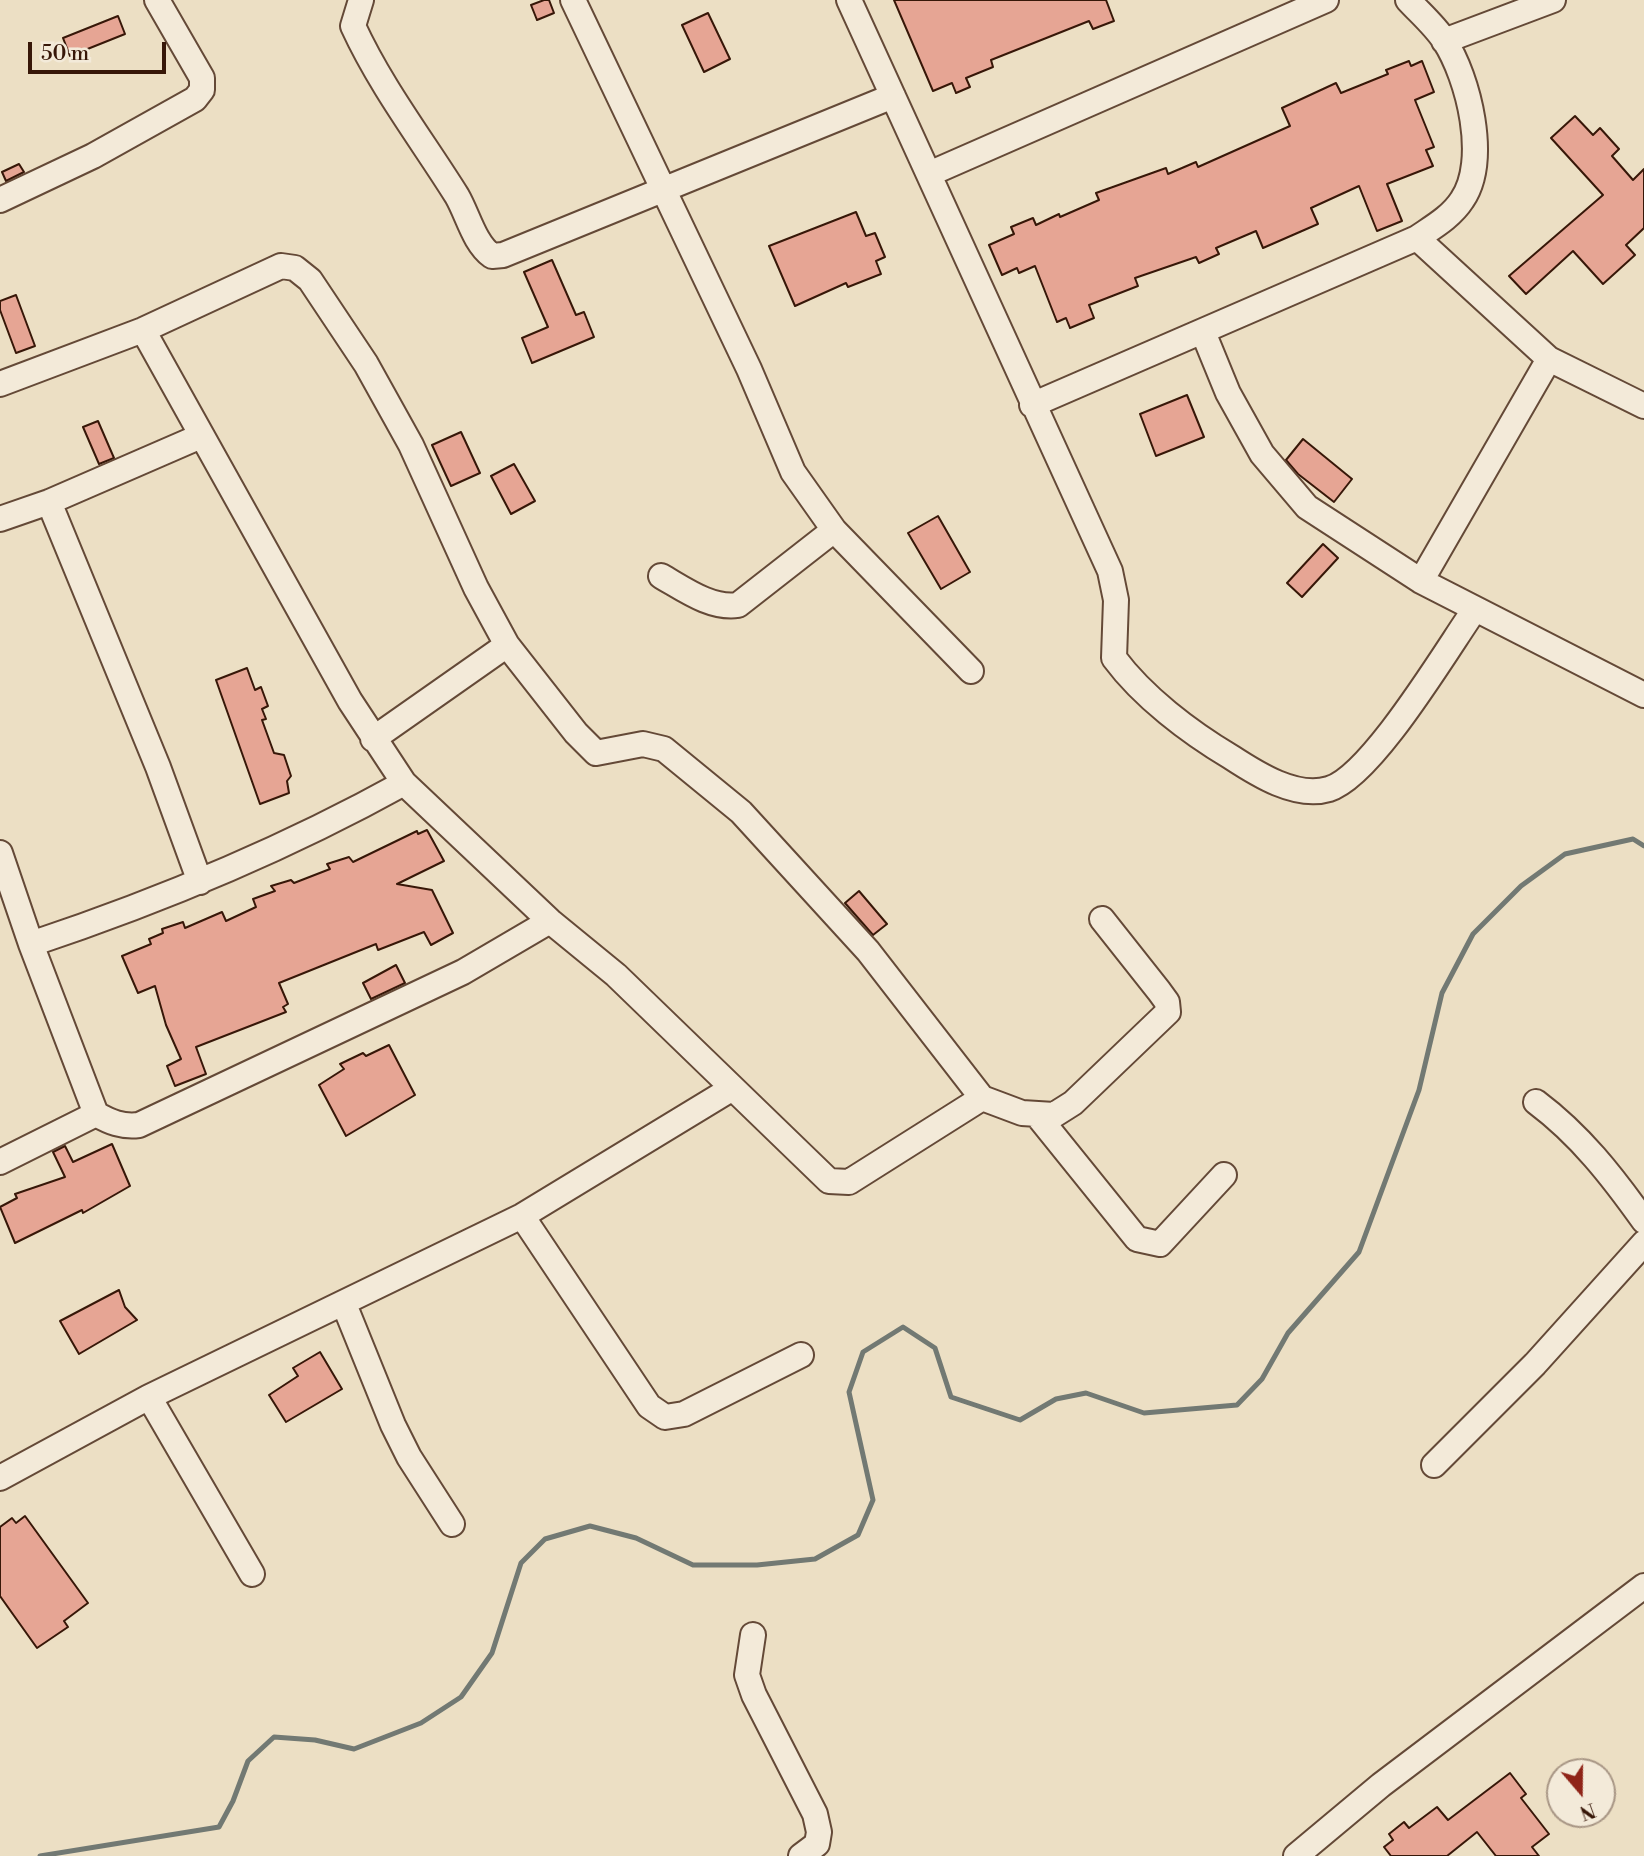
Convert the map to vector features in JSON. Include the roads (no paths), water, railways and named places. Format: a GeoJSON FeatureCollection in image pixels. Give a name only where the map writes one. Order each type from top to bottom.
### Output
{"type":"FeatureCollection","features":[{"type":"Feature","properties":{"kind":"street"},"geometry":{"type":"LineString","coordinates":[[0,200],[93,156],[195,99],[202,90],[202,78],[157,0]]}},
{"type":"Feature","properties":{"kind":"street"},"geometry":{"type":"LineString","coordinates":[[361,0],[353,26],[369,61],[458,198],[483,250],[492,256],[503,255],[584,223],[892,96]]}},
{"type":"Feature","properties":{"kind":"street"},"geometry":{"type":"LineString","coordinates":[[573,0],[664,188],[793,472],[834,530],[971,671]]}},
{"type":"Feature","properties":{"kind":"street"},"geometry":{"type":"LineString","coordinates":[[849,0],[1110,571],[1116,600],[1114,658],[1135,683],[1195,734],[1261,776],[1308,790],[1329,789],[1346,780],[1373,754],[1475,609]]}},
{"type":"Feature","properties":{"kind":"street"},"geometry":{"type":"LineString","coordinates":[[929,174],[1326,0]]}},
{"type":"Feature","properties":{"kind":"street"},"geometry":{"type":"LineString","coordinates":[[1032,405],[1417,238],[1447,218],[1463,200],[1472,177],[1475,132],[1464,85],[1444,41],[1408,0]]}},
{"type":"Feature","properties":{"kind":"street"},"geometry":{"type":"LineString","coordinates":[[1444,41],[1553,0]]}},
{"type":"Feature","properties":{"kind":"street"},"geometry":{"type":"LineString","coordinates":[[1417,238],[1549,359],[1643,404]]}},
{"type":"Feature","properties":{"kind":"street"},"geometry":{"type":"LineString","coordinates":[[0,384],[143,330],[281,266],[295,268],[310,280],[366,364],[411,445],[476,589],[507,645],[591,750],[601,753],[643,744],[664,749],[741,812],[828,903],[869,951],[982,1098],[1037,1115],[1054,1115],[1073,1103],[1168,1012],[1167,1002],[1102,919]]}},
{"type":"Feature","properties":{"kind":"street"},"geometry":{"type":"LineString","coordinates":[[143,330],[373,739],[404,783],[550,921],[616,975],[829,1181],[849,1182],[982,1098]]}},
{"type":"Feature","properties":{"kind":"street"},"geometry":{"type":"LineString","coordinates":[[1203,332],[1228,393],[1262,454],[1307,507],[1421,581],[1644,695]]}},
{"type":"Feature","properties":{"kind":"street"},"geometry":{"type":"LineString","coordinates":[[1421,581],[1549,359]]}},
{"type":"Feature","properties":{"kind":"street"},"geometry":{"type":"LineString","coordinates":[[0,519],[49,502],[201,436]]}},
{"type":"Feature","properties":{"kind":"street"},"geometry":{"type":"LineString","coordinates":[[49,502],[158,767],[200,882]]}},
{"type":"Feature","properties":{"kind":"street"},"geometry":{"type":"LineString","coordinates":[[661,576],[709,602],[728,607],[738,606],[834,530]]}},
{"type":"Feature","properties":{"kind":"street"},"geometry":{"type":"LineString","coordinates":[[373,739],[507,645]]}},
{"type":"Feature","properties":{"kind":"street"},"geometry":{"type":"LineString","coordinates":[[31,944],[130,911],[200,882],[319,830],[404,783]]}},
{"type":"Feature","properties":{"kind":"street"},"geometry":{"type":"LineString","coordinates":[[0,853],[31,944],[96,1114],[117,1124],[139,1125],[463,972],[550,921]]}},
{"type":"Feature","properties":{"kind":"street"},"geometry":{"type":"LineString","coordinates":[[0,1478],[149,1397],[522,1216],[731,1089]]}},
{"type":"Feature","properties":{"kind":"street"},"geometry":{"type":"LineString","coordinates":[[1536,1102],[1566,1125],[1612,1176],[1644,1221]]}},
{"type":"Feature","properties":{"kind":"street"},"geometry":{"type":"LineString","coordinates":[[0,1162],[96,1114]]}},
{"type":"Feature","properties":{"kind":"street"},"geometry":{"type":"LineString","coordinates":[[1037,1115],[1137,1239],[1148,1244],[1160,1244],[1224,1175]]}},
{"type":"Feature","properties":{"kind":"street"},"geometry":{"type":"LineString","coordinates":[[522,1216],[649,1406],[665,1417],[684,1414],[801,1355]]}},
{"type":"Feature","properties":{"kind":"street"},"geometry":{"type":"LineString","coordinates":[[1434,1465],[1535,1364],[1644,1243]]}},
{"type":"Feature","properties":{"kind":"street"},"geometry":{"type":"LineString","coordinates":[[344,1304],[393,1425],[409,1457],[452,1524]]}},
{"type":"Feature","properties":{"kind":"street"},"geometry":{"type":"LineString","coordinates":[[149,1397],[252,1574]]}},
{"type":"Feature","properties":{"kind":"street"},"geometry":{"type":"LineString","coordinates":[[1296,1856],[1381,1785],[1644,1586]]}},
{"type":"Feature","properties":{"kind":"street"},"geometry":{"type":"LineString","coordinates":[[753,1635],[748,1654],[747,1675],[750,1685],[815,1814],[819,1832],[817,1844],[801,1856]]}},
{"type":"Feature","properties":{"kind":"waterway"},"geometry":{"type":"LineString","coordinates":[[40,1856],[219,1827],[233,1801],[248,1761],[274,1737],[315,1740],[354,1749],[421,1723],[461,1697],[492,1653],[521,1563],[545,1539],[590,1526],[636,1538],[693,1565],[757,1565],[815,1559],[858,1535],[873,1500],[849,1392],[863,1352],[903,1327],[935,1348],[951,1397],[1020,1420],[1056,1399],[1086,1393],[1144,1413],[1237,1405],[1262,1379],[1288,1333],[1359,1252],[1419,1090],[1442,993],[1473,934],[1521,886],[1565,854],[1633,839],[1644,846]]}}]}
